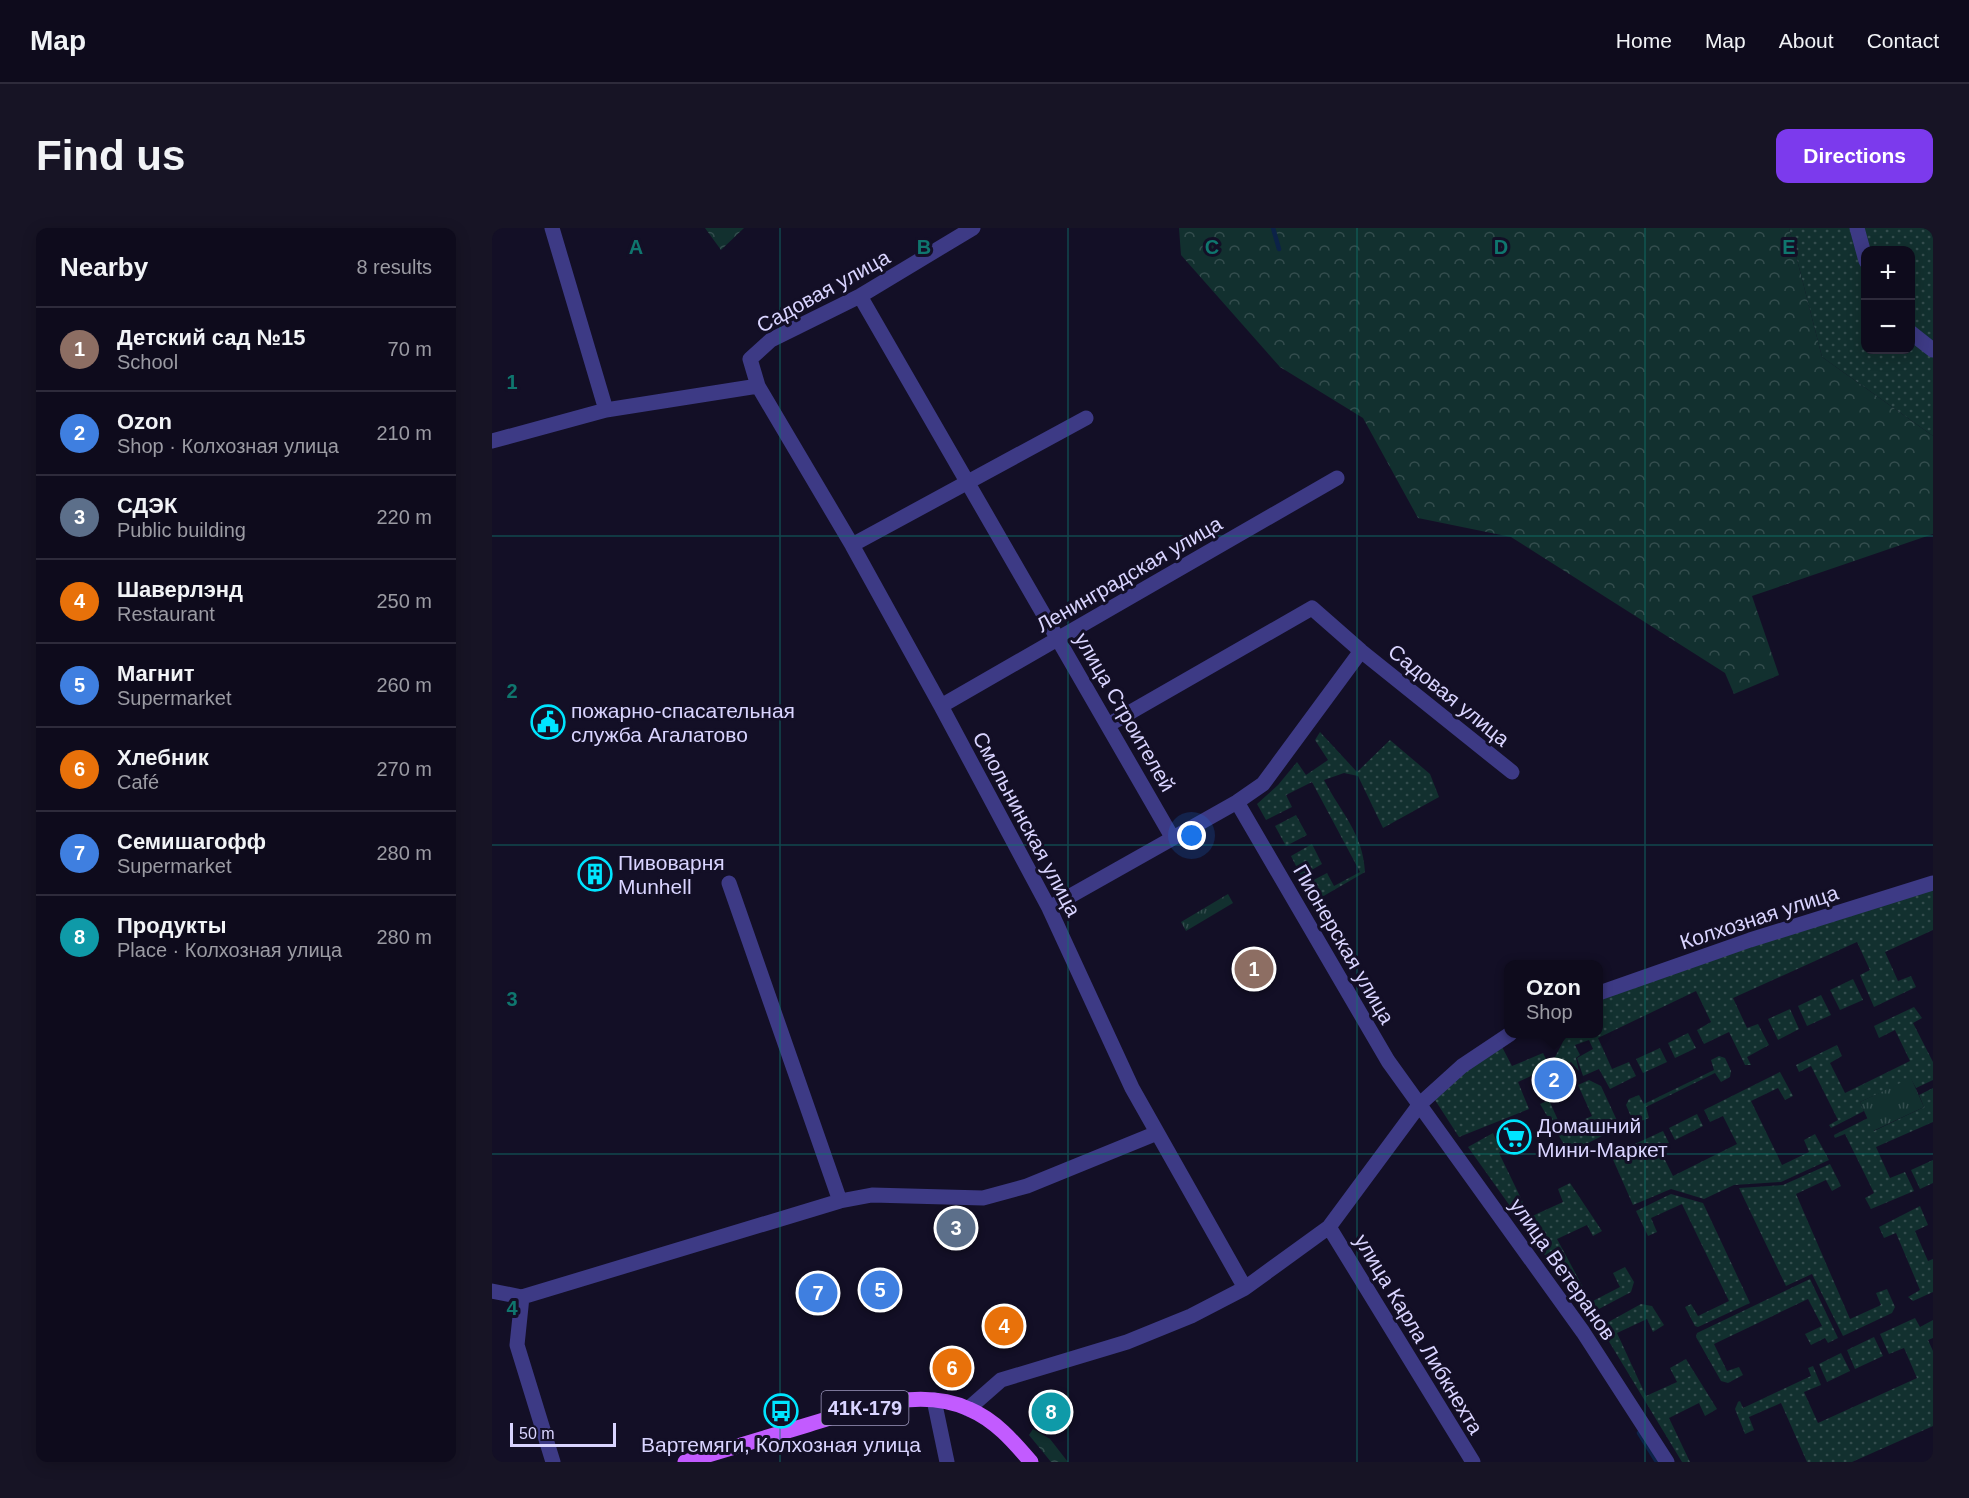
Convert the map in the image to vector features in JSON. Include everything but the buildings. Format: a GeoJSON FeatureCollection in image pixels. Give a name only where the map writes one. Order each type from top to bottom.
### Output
{"type":"FeatureCollection","features":[{"type":"Feature","properties":{"kind":"main road","name":"41К-179"},"geometry":{"type":"LineString","coordinates":[[685,1462],[880,1404],[934,1400],[968,1409],[1006,1434],[1031,1462]]}},
{"type":"Feature","properties":{"kind":"street"},"geometry":{"type":"LineString","coordinates":[[552,228],[606,410]]}},
{"type":"Feature","properties":{"kind":"street","name":"Садовая улица"},"geometry":{"type":"LineString","coordinates":[[758,386],[750,359],[771,340],[860,296],[973,228]]}},
{"type":"Feature","properties":{"kind":"street"},"geometry":{"type":"LineString","coordinates":[[1857,228],[1862,246]]}},
{"type":"Feature","properties":{"kind":"street","name":"улица Строителей"},"geometry":{"type":"LineString","coordinates":[[860,296],[1172,837]]}},
{"type":"Feature","properties":{"kind":"street"},"geometry":{"type":"LineString","coordinates":[[1915,335],[1933,350]]}},
{"type":"Feature","properties":{"kind":"street"},"geometry":{"type":"LineString","coordinates":[[492,441],[606,410],[758,386]]}},
{"type":"Feature","properties":{"kind":"street","name":"Смольнинская улица"},"geometry":{"type":"LineString","coordinates":[[758,386],[852,544],[941,706],[1049,908],[1132,1088],[1245,1288]]}},
{"type":"Feature","properties":{"kind":"street"},"geometry":{"type":"LineString","coordinates":[[852,544],[969,484],[1086,418]]}},
{"type":"Feature","properties":{"kind":"street","name":"Ленинградская улица"},"geometry":{"type":"LineString","coordinates":[[941,706],[1337,478]]}},
{"type":"Feature","properties":{"kind":"street","name":"Садовая улица"},"geometry":{"type":"LineString","coordinates":[[1108,725],[1312,608],[1361,651],[1512,772]]}},
{"type":"Feature","properties":{"kind":"street"},"geometry":{"type":"LineString","coordinates":[[1049,908],[1237,802],[1263,784],[1361,651]]}},
{"type":"Feature","properties":{"kind":"street","name":"Пионерская улица"},"geometry":{"type":"LineString","coordinates":[[1237,802],[1388,1060],[1419,1104]]}},
{"type":"Feature","properties":{"kind":"street"},"geometry":{"type":"LineString","coordinates":[[729,883],[840,1201]]}},
{"type":"Feature","properties":{"kind":"street","name":"Колхозная улица"},"geometry":{"type":"LineString","coordinates":[[1603,992],[1750,940],[1933,884]]}},
{"type":"Feature","properties":{"kind":"street"},"geometry":{"type":"LineString","coordinates":[[968,1409],[1001,1380],[1126,1342],[1191,1316],[1245,1288],[1329,1227],[1419,1104],[1461,1066],[1504,1038]]}},
{"type":"Feature","properties":{"kind":"street","name":"улица Ветеранов"},"geometry":{"type":"LineString","coordinates":[[1419,1104],[1583,1332],[1667,1462]]}},
{"type":"Feature","properties":{"kind":"street"},"geometry":{"type":"LineString","coordinates":[[492,1291],[522,1297],[840,1201],[872,1195],[983,1198],[1027,1186],[1157,1133]]}},
{"type":"Feature","properties":{"kind":"street","name":"улица Карла Либкнехта"},"geometry":{"type":"LineString","coordinates":[[1329,1227],[1473,1462]]}},
{"type":"Feature","properties":{"kind":"street"},"geometry":{"type":"LineString","coordinates":[[522,1297],[517,1345],[553,1462]]}},
{"type":"Feature","properties":{"kind":"street"},"geometry":{"type":"LineString","coordinates":[[934,1400],[947,1462]]}},
{"type":"Feature","properties":{"kind":"green space"},"geometry":{"type":"Polygon","coordinates":[[[705,228],[744,228],[721,250],[705,228]]]}},
{"type":"Feature","properties":{"kind":"green space"},"geometry":{"type":"Polygon","coordinates":[[[1179,228],[1789,228],[1822,357],[1933,436],[1933,534],[1752,596],[1779,675],[1734,694],[1725,673],[1511,537],[1418,518],[1363,418],[1280,367],[1181,255],[1179,228]]]}},
{"type":"Feature","properties":{"kind":"green space"},"geometry":{"type":"Polygon","coordinates":[[[1789,228],[1933,228],[1933,436],[1822,357],[1789,228]]]}},
{"type":"Feature","properties":{"kind":"green space"},"geometry":{"type":"Polygon","coordinates":[[[1320,732],[1357,772],[1390,740],[1430,774],[1439,797],[1383,828],[1358,776],[1344,773],[1324,780],[1356,834],[1365,872],[1315,901],[1306,884],[1327,873],[1334,886],[1360,872],[1312,782],[1286,795],[1292,807],[1266,820],[1257,804],[1278,785],[1297,762],[1306,775],[1328,760],[1315,740],[1320,732]]]}},
{"type":"Feature","properties":{"kind":"green space"},"geometry":{"type":"Polygon","coordinates":[[[1296,815],[1307,835],[1286,846],[1275,826],[1296,815]]]}},
{"type":"Feature","properties":{"kind":"green space"},"geometry":{"type":"Polygon","coordinates":[[[1312,844],[1322,864],[1301,876],[1291,856],[1312,844]]]}},
{"type":"Feature","properties":{"kind":"green space"},"geometry":{"type":"Polygon","coordinates":[[[1933,890],[1933,930],[1885,952],[1898,981],[1911,976],[1916,987],[1874,1007],[1860,975],[1870,970],[1857,942],[1733,998],[1747,1028],[1758,1024],[1769,1045],[1747,1057],[1751,1065],[1745,1065],[1729,1032],[1704,1044],[1697,1030],[1711,1022],[1696,991],[1603,1036],[1603,999],[1750,947],[1933,890]]]}},
{"type":"Feature","properties":{"kind":"green space"},"geometry":{"type":"Polygon","coordinates":[[[1228,894],[1233,903],[1186,931],[1181,922],[1228,894]]]}},
{"type":"Feature","properties":{"kind":"green space"},"geometry":{"type":"Polygon","coordinates":[[[1853,979],[1863,1000],[1840,1010],[1830,990],[1853,979]]]}},
{"type":"Feature","properties":{"kind":"green space"},"geometry":{"type":"Polygon","coordinates":[[[1821,995],[1831,1015],[1807,1026],[1798,1006],[1821,995]]]}},
{"type":"Feature","properties":{"kind":"green space"},"geometry":{"type":"Polygon","coordinates":[[[1914,1007],[1922,1018],[1913,1023],[1933,1062],[1933,1080],[1916,1088],[1911,1079],[1860,1102],[1864,1111],[1831,1128],[1829,1125],[1838,1120],[1811,1066],[1799,1072],[1796,1065],[1837,1045],[1842,1056],[1830,1063],[1845,1093],[1910,1061],[1895,1030],[1879,1038],[1874,1026],[1914,1007]]]}},
{"type":"Feature","properties":{"kind":"green space"},"geometry":{"type":"Polygon","coordinates":[[[1790,1009],[1799,1029],[1778,1040],[1768,1019],[1790,1009]]]}},
{"type":"Feature","properties":{"kind":"green space"},"geometry":{"type":"Polygon","coordinates":[[[1688,1033],[1696,1048],[1675,1058],[1668,1043],[1688,1033]]]}},
{"type":"Feature","properties":{"kind":"green space"},"geometry":{"type":"Polygon","coordinates":[[[1565,1038],[1598,1038],[1612,1069],[1629,1062],[1636,1076],[1610,1089],[1599,1069],[1583,1076],[1577,1058],[1593,1049],[1589,1040],[1575,1045],[1580,1055],[1576,1058],[1579,1071],[1571,1062],[1559,1068],[1554,1059],[1565,1038]]]}},
{"type":"Feature","properties":{"kind":"green space"},"geometry":{"type":"Polygon","coordinates":[[[1501,1045],[1512,1066],[1543,1053],[1550,1067],[1518,1082],[1529,1109],[1459,1137],[1435,1100],[1464,1071],[1501,1045]]]}},
{"type":"Feature","properties":{"kind":"green space"},"geometry":{"type":"Polygon","coordinates":[[[1660,1048],[1667,1062],[1643,1073],[1636,1059],[1660,1048]]]}},
{"type":"Feature","properties":{"kind":"green space"},"geometry":{"type":"Polygon","coordinates":[[[1719,1056],[1725,1058],[1731,1071],[1730,1077],[1721,1082],[1715,1073],[1646,1107],[1649,1118],[1639,1122],[1632,1119],[1626,1105],[1629,1099],[1639,1095],[1644,1104],[1714,1070],[1711,1060],[1719,1056]]]}},
{"type":"Feature","properties":{"kind":"green space"},"geometry":{"type":"Polygon","coordinates":[[[1780,1072],[1793,1096],[1785,1100],[1778,1088],[1751,1101],[1782,1165],[1809,1152],[1804,1140],[1815,1134],[1829,1160],[1781,1182],[1734,1185],[1704,1199],[1671,1189],[1633,1205],[1611,1155],[1663,1131],[1669,1143],[1659,1148],[1673,1176],[1737,1144],[1723,1116],[1710,1122],[1704,1110],[1780,1072]]]}},
{"type":"Feature","properties":{"kind":"green space"},"geometry":{"type":"Polygon","coordinates":[[[1911,1078],[1924,1107],[1873,1131],[1860,1102],[1911,1078]]]}},
{"type":"Feature","properties":{"kind":"green space"},"geometry":{"type":"Polygon","coordinates":[[[1589,1080],[1601,1086],[1620,1127],[1572,1151],[1565,1146],[1540,1104],[1549,1100],[1565,1136],[1585,1127],[1583,1120],[1592,1116],[1578,1085],[1589,1080]]]}},
{"type":"Feature","properties":{"kind":"green space"},"geometry":{"type":"Polygon","coordinates":[[[1933,1088],[1933,1122],[1876,1147],[1890,1178],[1905,1172],[1914,1191],[1871,1209],[1865,1198],[1874,1193],[1845,1134],[1835,1138],[1834,1135],[1868,1118],[1874,1131],[1924,1107],[1919,1095],[1933,1088]]]}},
{"type":"Feature","properties":{"kind":"green space"},"geometry":{"type":"Polygon","coordinates":[[[1697,1114],[1703,1126],[1675,1140],[1669,1128],[1697,1114]]]}},
{"type":"Feature","properties":{"kind":"green space"},"geometry":{"type":"Polygon","coordinates":[[[1493,1133],[1501,1151],[1499,1153],[1530,1217],[1563,1202],[1558,1189],[1570,1183],[1602,1231],[1593,1236],[1587,1225],[1557,1239],[1591,1302],[1620,1287],[1613,1273],[1625,1267],[1634,1282],[1631,1292],[1597,1310],[1581,1306],[1468,1147],[1493,1133]]]}},
{"type":"Feature","properties":{"kind":"green space"},"geometry":{"type":"Polygon","coordinates":[[[1933,1160],[1933,1183],[1920,1189],[1911,1170],[1933,1160]]]}},
{"type":"Feature","properties":{"kind":"green space"},"geometry":{"type":"Polygon","coordinates":[[[1830,1164],[1841,1186],[1832,1191],[1826,1180],[1796,1194],[1850,1319],[1881,1305],[1876,1293],[1887,1289],[1895,1307],[1892,1313],[1843,1336],[1812,1274],[1786,1286],[1739,1188],[1783,1185],[1830,1164]]]}},
{"type":"Feature","properties":{"kind":"green space"},"geometry":{"type":"Polygon","coordinates":[[[1671,1194],[1703,1203],[1750,1303],[1698,1327],[1695,1326],[1685,1307],[1691,1304],[1698,1316],[1729,1301],[1682,1204],[1651,1218],[1657,1232],[1648,1236],[1636,1211],[1671,1194]]]}},
{"type":"Feature","properties":{"kind":"green space"},"geometry":{"type":"Polygon","coordinates":[[[1920,1206],[1928,1225],[1915,1231],[1928,1261],[1933,1259],[1933,1292],[1913,1301],[1908,1297],[1920,1290],[1896,1233],[1884,1238],[1879,1227],[1920,1206]]]}},
{"type":"Feature","properties":{"kind":"green space"},"geometry":{"type":"Polygon","coordinates":[[[1810,1279],[1838,1338],[1828,1343],[1825,1338],[1811,1345],[1805,1334],[1822,1326],[1808,1299],[1714,1344],[1727,1371],[1739,1367],[1743,1375],[1728,1383],[1721,1381],[1696,1337],[1697,1333],[1810,1279]]]}},
{"type":"Feature","properties":{"kind":"green space"},"geometry":{"type":"Polygon","coordinates":[[[1641,1304],[1652,1306],[1664,1325],[1653,1332],[1647,1319],[1617,1333],[1646,1396],[1677,1382],[1670,1368],[1686,1359],[1717,1409],[1705,1416],[1699,1403],[1669,1418],[1690,1462],[1682,1462],[1602,1330],[1603,1325],[1641,1304]]]}},
{"type":"Feature","properties":{"kind":"green space"},"geometry":{"type":"Polygon","coordinates":[[[1915,1318],[1920,1327],[1933,1320],[1933,1338],[1928,1340],[1933,1351],[1933,1426],[1852,1462],[1807,1462],[1781,1403],[1749,1417],[1754,1430],[1745,1434],[1735,1409],[1738,1402],[1740,1401],[1743,1408],[1811,1376],[1808,1368],[1813,1366],[1821,1385],[1804,1392],[1818,1423],[1917,1378],[1904,1348],[1889,1354],[1880,1334],[1915,1318]]]}},
{"type":"Feature","properties":{"kind":"green space"},"geometry":{"type":"Polygon","coordinates":[[[1874,1337],[1883,1356],[1855,1369],[1847,1350],[1874,1337]]]}},
{"type":"Feature","properties":{"kind":"green space"},"geometry":{"type":"Polygon","coordinates":[[[1841,1353],[1850,1371],[1827,1382],[1819,1364],[1841,1353]]]}},
{"type":"Feature","properties":{"kind":"green space"},"geometry":{"type":"Polygon","coordinates":[[[1033,1429],[1050,1439],[1068,1462],[1051,1462],[1029,1435],[1033,1429]]]}},
{"type":"Feature","properties":{"kind":"waterway"},"geometry":{"type":"LineString","coordinates":[[1273,228],[1279,249]]}},
{"type":"Feature","properties":{"kind":"waterway"},"geometry":{"type":"LineString","coordinates":[[1639,1433],[1657,1462]]}},
{"type":"Feature","properties":{"kind":"place","name":"пожарно-спасательная служба Агалатово"},"geometry":{"type":"Point","coordinates":[548,722]}},
{"type":"Feature","properties":{"kind":"place","name":"Пивоварня Munhell"},"geometry":{"type":"Point","coordinates":[595,874]}},
{"type":"Feature","properties":{"kind":"place","name":"Детский сад №15"},"geometry":{"type":"Point","coordinates":[1254,969]}},
{"type":"Feature","properties":{"kind":"place","name":"Ozon"},"geometry":{"type":"Point","coordinates":[1554,1080]}},
{"type":"Feature","properties":{"kind":"place","name":"Домашний Мини-Маркет"},"geometry":{"type":"Point","coordinates":[1514,1137]}},
{"type":"Feature","properties":{"kind":"place","name":"СДЭК"},"geometry":{"type":"Point","coordinates":[956,1228]}},
{"type":"Feature","properties":{"kind":"place","name":"Магнит"},"geometry":{"type":"Point","coordinates":[880,1290]}},
{"type":"Feature","properties":{"kind":"place","name":"Семишагофф"},"geometry":{"type":"Point","coordinates":[818,1293]}},
{"type":"Feature","properties":{"kind":"place","name":"Шаверлэнд"},"geometry":{"type":"Point","coordinates":[1004,1326]}},
{"type":"Feature","properties":{"kind":"place","name":"Хлебник"},"geometry":{"type":"Point","coordinates":[952,1368]}},
{"type":"Feature","properties":{"kind":"place","name":"Вартемяги, Колхозная улица"},"geometry":{"type":"Point","coordinates":[781,1411]}},
{"type":"Feature","properties":{"kind":"place","name":"Продукты"},"geometry":{"type":"Point","coordinates":[1051,1412]}}]}
